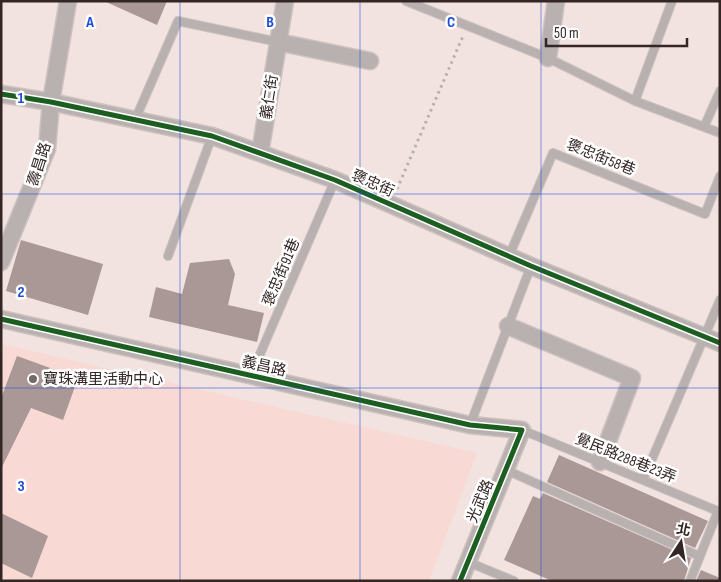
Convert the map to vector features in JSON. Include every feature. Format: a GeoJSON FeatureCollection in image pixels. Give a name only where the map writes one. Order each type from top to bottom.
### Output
{"type":"FeatureCollection","features":[{"type":"Feature","properties":{"kind":"street","name":"壽昌路"},"geometry":{"type":"LineString","coordinates":[[1,262],[47,149],[51,102],[68,1]]}},
{"type":"Feature","properties":{"kind":"street","name":"義仁街"},"geometry":{"type":"LineString","coordinates":[[260,153],[285,1]]}},
{"type":"Feature","properties":{"kind":"street"},"geometry":{"type":"LineString","coordinates":[[548,58],[556,1]]}},
{"type":"Feature","properties":{"kind":"street"},"geometry":{"type":"LineString","coordinates":[[278,42],[370,61]]}},
{"type":"Feature","properties":{"kind":"street","name":"褒忠街"},"geometry":{"type":"LineString","coordinates":[[1,94],[51,102],[212,136],[335,180],[531,266],[720,343]]}},
{"type":"Feature","properties":{"kind":"street","name":"義昌路"},"geometry":{"type":"LineString","coordinates":[[1,319],[470,425],[522,430]]}},
{"type":"Feature","properties":{"kind":"street"},"geometry":{"type":"LineString","coordinates":[[508,326],[632,378],[600,462]]}},
{"type":"Feature","properties":{"kind":"street","name":"光武路"},"geometry":{"type":"LineString","coordinates":[[460,581],[522,430]]}},
{"type":"Feature","properties":{"kind":"lane"},"geometry":{"type":"LineString","coordinates":[[406,1],[548,58],[635,101],[720,134]]}},
{"type":"Feature","properties":{"kind":"lane"},"geometry":{"type":"LineString","coordinates":[[635,101],[672,1]]}},
{"type":"Feature","properties":{"kind":"lane"},"geometry":{"type":"LineString","coordinates":[[135,120],[178,21],[278,42]]}},
{"type":"Feature","properties":{"kind":"lane"},"geometry":{"type":"LineString","coordinates":[[704,127],[720,91]]}},
{"type":"Feature","properties":{"kind":"lane"},"geometry":{"type":"LineString","coordinates":[[168,256],[212,136]]}},
{"type":"Feature","properties":{"kind":"lane","name":"褒忠街58巷"},"geometry":{"type":"LineString","coordinates":[[509,256],[553,153],[705,214],[720,176]]}},
{"type":"Feature","properties":{"kind":"lane","name":"褒忠街91巷"},"geometry":{"type":"LineString","coordinates":[[251,376],[335,180]]}},
{"type":"Feature","properties":{"kind":"lane"},"geometry":{"type":"LineString","coordinates":[[470,425],[531,266]]}},
{"type":"Feature","properties":{"kind":"lane"},"geometry":{"type":"LineString","coordinates":[[643,480],[720,300]]}},
{"type":"Feature","properties":{"kind":"lane","name":"覺民路288巷23弄"},"geometry":{"type":"LineString","coordinates":[[522,430],[719,511]]}},
{"type":"Feature","properties":{"kind":"lane"},"geometry":{"type":"LineString","coordinates":[[506,470],[699,556]]}},
{"type":"Feature","properties":{"kind":"lane"},"geometry":{"type":"LineString","coordinates":[[690,581],[719,511]]}},
{"type":"Feature","properties":{"kind":"lane"},"geometry":{"type":"LineString","coordinates":[[468,562],[514,581]]}},
{"type":"Feature","properties":{"kind":"path"},"geometry":{"type":"LineString","coordinates":[[391,204],[468,26]]}},
{"type":"Feature","properties":{"kind":"shaded area"},"geometry":{"type":"Polygon","coordinates":[[[1,344],[477,453],[429,581],[10,581],[1,577],[1,344]]]}},
{"type":"Feature","properties":{"kind":"building"},"geometry":{"type":"Polygon","coordinates":[[[104,1],[167,1],[157,25],[104,1]]]}},
{"type":"Feature","properties":{"kind":"building"},"geometry":{"type":"Polygon","coordinates":[[[21,240],[103,264],[88,315],[6,291],[21,240]]]}},
{"type":"Feature","properties":{"kind":"building"},"geometry":{"type":"Polygon","coordinates":[[[229,259],[235,274],[228,305],[264,313],[257,342],[149,317],[156,287],[182,294],[190,263],[229,259]]]}},
{"type":"Feature","properties":{"kind":"building"},"geometry":{"type":"Polygon","coordinates":[[[17,356],[78,378],[63,420],[31,408],[1,469],[1,398],[17,356]]]}},
{"type":"Feature","properties":{"kind":"building"},"geometry":{"type":"Polygon","coordinates":[[[559,455],[708,521],[695,548],[547,482],[559,455]]]}},
{"type":"Feature","properties":{"kind":"building"},"geometry":{"type":"Polygon","coordinates":[[[543,493],[691,558],[684,581],[552,581],[504,560],[533,496],[540,499],[543,493]]]}},
{"type":"Feature","properties":{"kind":"building"},"geometry":{"type":"Polygon","coordinates":[[[1,513],[48,536],[32,578],[1,563],[1,513]]]}},
{"type":"Feature","properties":{"kind":"building"},"geometry":{"type":"Polygon","coordinates":[[[701,570],[720,578],[720,581],[696,581],[701,570]]]}},
{"type":"Feature","properties":{"kind":"cycle path"},"geometry":{"type":"LineString","coordinates":[[1,94],[51,102],[212,136],[335,180],[531,266],[720,343]]}},
{"type":"Feature","properties":{"kind":"cycle path"},"geometry":{"type":"LineString","coordinates":[[1,319],[470,425],[522,430],[460,581]]}},
{"type":"Feature","properties":{"kind":"place","name":"寶珠溝里活動中心"},"geometry":{"type":"Point","coordinates":[33,379]}}]}
